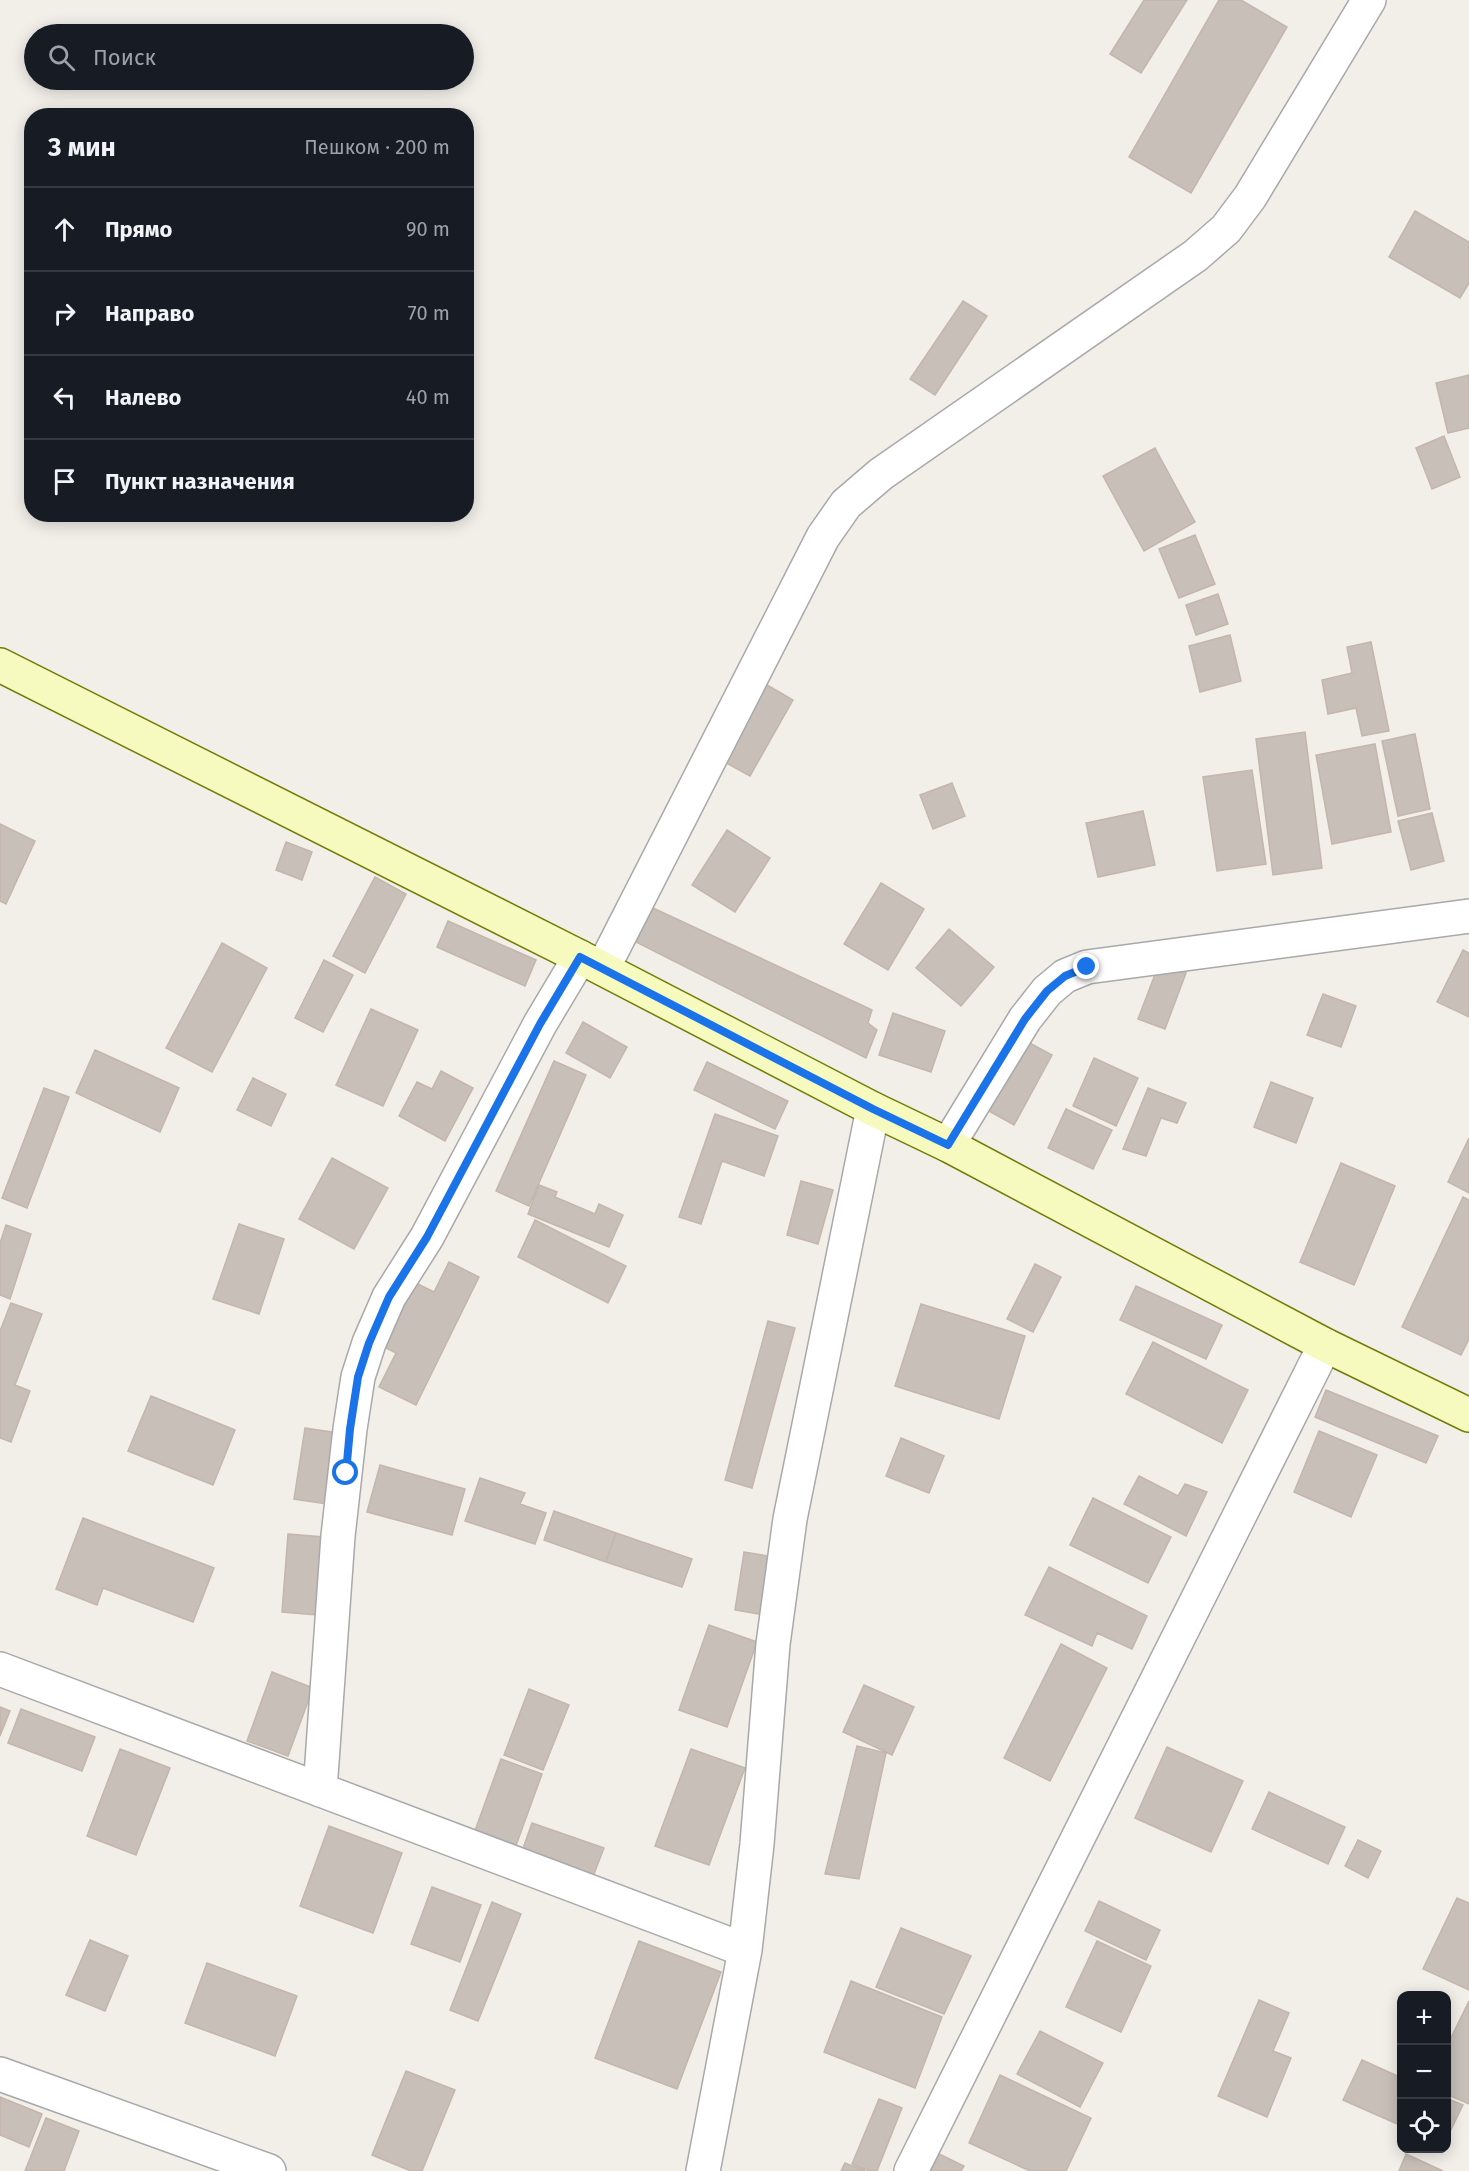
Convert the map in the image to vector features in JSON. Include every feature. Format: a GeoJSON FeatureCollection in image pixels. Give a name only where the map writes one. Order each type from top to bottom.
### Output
{"type":"FeatureCollection","features":[{"type":"Feature","properties":{"kind":"street"},"geometry":{"type":"LineString","coordinates":[[320,1790],[338,1536],[358,1377],[369,1343],[389,1297],[427,1237],[540,1024],[592,962],[823,537],[846,504],[881,474],[1195,256],[1226,229],[1250,197],[1369,0]]}},
{"type":"Feature","properties":{"kind":"street"},"geometry":{"type":"LineString","coordinates":[[0,665],[592,962],[873,1109],[948,1145],[1325,1345],[1469,1415]]}},
{"type":"Feature","properties":{"kind":"street"},"geometry":{"type":"LineString","coordinates":[[948,1145],[1025,1019],[1047,991],[1065,976],[1087,967],[1469,916]]}},
{"type":"Feature","properties":{"kind":"street"},"geometry":{"type":"LineString","coordinates":[[703,2171],[745,1950],[757,1844],[773,1644],[790,1520],[873,1109]]}},
{"type":"Feature","properties":{"kind":"street"},"geometry":{"type":"LineString","coordinates":[[911,2171],[1325,1345]]}},
{"type":"Feature","properties":{"kind":"street"},"geometry":{"type":"LineString","coordinates":[[0,1670],[745,1950]]}},
{"type":"Feature","properties":{"kind":"street"},"geometry":{"type":"LineString","coordinates":[[0,2074],[269,2171]]}},
{"type":"Feature","properties":{"kind":"building"},"geometry":{"type":"Polygon","coordinates":[[[1144,0],[1187,0],[1141,73],[1110,54],[1144,0]]]}},
{"type":"Feature","properties":{"kind":"building"},"geometry":{"type":"Polygon","coordinates":[[[1219,0],[1241,0],[1287,27],[1191,193],[1129,157],[1219,0]]]}},
{"type":"Feature","properties":{"kind":"building"},"geometry":{"type":"Polygon","coordinates":[[[1415,211],[1469,242],[1469,283],[1460,298],[1389,257],[1415,211]]]}},
{"type":"Feature","properties":{"kind":"building"},"geometry":{"type":"Polygon","coordinates":[[[963,301],[987,316],[935,395],[910,379],[963,301]]]}},
{"type":"Feature","properties":{"kind":"building"},"geometry":{"type":"Polygon","coordinates":[[[1469,375],[1469,428],[1448,433],[1436,383],[1469,375]]]}},
{"type":"Feature","properties":{"kind":"building"},"geometry":{"type":"Polygon","coordinates":[[[1444,436],[1460,477],[1432,489],[1416,448],[1444,436]]]}},
{"type":"Feature","properties":{"kind":"building"},"geometry":{"type":"Polygon","coordinates":[[[1155,448],[1195,522],[1144,551],[1103,476],[1155,448]]]}},
{"type":"Feature","properties":{"kind":"building"},"geometry":{"type":"Polygon","coordinates":[[[1195,535],[1215,584],[1179,598],[1159,549],[1195,535]]]}},
{"type":"Feature","properties":{"kind":"building"},"geometry":{"type":"Polygon","coordinates":[[[1218,594],[1228,624],[1196,635],[1186,605],[1218,594]]]}},
{"type":"Feature","properties":{"kind":"building"},"geometry":{"type":"Polygon","coordinates":[[[1230,635],[1241,681],[1200,692],[1189,646],[1230,635]]]}},
{"type":"Feature","properties":{"kind":"building"},"geometry":{"type":"Polygon","coordinates":[[[1371,642],[1389,731],[1362,736],[1356,708],[1328,714],[1322,680],[1352,673],[1347,647],[1371,642]]]}},
{"type":"Feature","properties":{"kind":"building"},"geometry":{"type":"Polygon","coordinates":[[[762,682],[793,700],[750,776],[719,759],[762,682]]]}},
{"type":"Feature","properties":{"kind":"building"},"geometry":{"type":"Polygon","coordinates":[[[1305,732],[1322,868],[1273,875],[1256,739],[1305,732]]]}},
{"type":"Feature","properties":{"kind":"building"},"geometry":{"type":"Polygon","coordinates":[[[1415,734],[1430,809],[1398,816],[1382,741],[1415,734]]]}},
{"type":"Feature","properties":{"kind":"building"},"geometry":{"type":"Polygon","coordinates":[[[1375,744],[1391,832],[1332,844],[1316,755],[1375,744]]]}},
{"type":"Feature","properties":{"kind":"building"},"geometry":{"type":"Polygon","coordinates":[[[1252,770],[1266,864],[1217,871],[1203,777],[1252,770]]]}},
{"type":"Feature","properties":{"kind":"building"},"geometry":{"type":"Polygon","coordinates":[[[952,783],[965,816],[933,829],[920,795],[952,783]]]}},
{"type":"Feature","properties":{"kind":"building"},"geometry":{"type":"Polygon","coordinates":[[[1143,811],[1155,865],[1098,877],[1086,823],[1143,811]]]}},
{"type":"Feature","properties":{"kind":"building"},"geometry":{"type":"Polygon","coordinates":[[[1432,813],[1444,861],[1411,870],[1398,821],[1432,813]]]}},
{"type":"Feature","properties":{"kind":"building"},"geometry":{"type":"Polygon","coordinates":[[[0,824],[35,841],[6,904],[0,901],[0,824]]]}},
{"type":"Feature","properties":{"kind":"building"},"geometry":{"type":"Polygon","coordinates":[[[727,830],[770,858],[735,912],[692,885],[727,830]]]}},
{"type":"Feature","properties":{"kind":"building"},"geometry":{"type":"Polygon","coordinates":[[[286,842],[312,852],[302,880],[276,870],[286,842]]]}},
{"type":"Feature","properties":{"kind":"building"},"geometry":{"type":"Polygon","coordinates":[[[375,877],[406,894],[365,973],[333,956],[375,877]]]}},
{"type":"Feature","properties":{"kind":"building"},"geometry":{"type":"Polygon","coordinates":[[[881,883],[924,909],[888,970],[844,944],[881,883]]]}},
{"type":"Feature","properties":{"kind":"building"},"geometry":{"type":"Polygon","coordinates":[[[653,908],[872,1010],[868,1023],[877,1030],[866,1058],[636,942],[653,908]]]}},
{"type":"Feature","properties":{"kind":"building"},"geometry":{"type":"Polygon","coordinates":[[[448,921],[536,960],[525,986],[437,947],[448,921]]]}},
{"type":"Feature","properties":{"kind":"building"},"geometry":{"type":"Polygon","coordinates":[[[949,929],[994,967],[961,1006],[916,968],[949,929]]]}},
{"type":"Feature","properties":{"kind":"building"},"geometry":{"type":"Polygon","coordinates":[[[222,943],[267,968],[212,1072],[166,1048],[222,943]]]}},
{"type":"Feature","properties":{"kind":"building"},"geometry":{"type":"Polygon","coordinates":[[[1463,950],[1469,953],[1469,1017],[1437,1002],[1463,950]]]}},
{"type":"Feature","properties":{"kind":"building"},"geometry":{"type":"Polygon","coordinates":[[[324,960],[353,975],[323,1032],[295,1018],[324,960]]]}},
{"type":"Feature","properties":{"kind":"building"},"geometry":{"type":"Polygon","coordinates":[[[1159,964],[1186,973],[1165,1029],[1138,1019],[1159,964]]]}},
{"type":"Feature","properties":{"kind":"building"},"geometry":{"type":"Polygon","coordinates":[[[1323,994],[1356,1006],[1341,1047],[1307,1035],[1323,994]]]}},
{"type":"Feature","properties":{"kind":"building"},"geometry":{"type":"Polygon","coordinates":[[[371,1009],[418,1030],[383,1106],[336,1085],[371,1009]]]}},
{"type":"Feature","properties":{"kind":"building"},"geometry":{"type":"Polygon","coordinates":[[[893,1013],[945,1031],[931,1072],[879,1055],[893,1013]]]}},
{"type":"Feature","properties":{"kind":"building"},"geometry":{"type":"Polygon","coordinates":[[[583,1022],[627,1047],[610,1078],[566,1053],[583,1022]]]}},
{"type":"Feature","properties":{"kind":"building"},"geometry":{"type":"Polygon","coordinates":[[[1026,1041],[1052,1055],[1014,1125],[987,1110],[1026,1041]]]}},
{"type":"Feature","properties":{"kind":"building"},"geometry":{"type":"Polygon","coordinates":[[[95,1050],[179,1088],[160,1132],[76,1093],[95,1050]]]}},
{"type":"Feature","properties":{"kind":"building"},"geometry":{"type":"Polygon","coordinates":[[[1094,1058],[1138,1078],[1116,1126],[1073,1106],[1094,1058]]]}},
{"type":"Feature","properties":{"kind":"building"},"geometry":{"type":"Polygon","coordinates":[[[554,1061],[586,1075],[529,1206],[496,1191],[554,1061]]]}},
{"type":"Feature","properties":{"kind":"building"},"geometry":{"type":"Polygon","coordinates":[[[707,1062],[788,1101],[775,1129],[694,1090],[707,1062]]]}},
{"type":"Feature","properties":{"kind":"building"},"geometry":{"type":"Polygon","coordinates":[[[441,1071],[473,1088],[445,1141],[399,1116],[417,1082],[432,1089],[441,1071]]]}},
{"type":"Feature","properties":{"kind":"building"},"geometry":{"type":"Polygon","coordinates":[[[253,1078],[286,1094],[271,1126],[237,1110],[253,1078]]]}},
{"type":"Feature","properties":{"kind":"building"},"geometry":{"type":"Polygon","coordinates":[[[1271,1082],[1313,1098],[1296,1143],[1254,1127],[1271,1082]]]}},
{"type":"Feature","properties":{"kind":"building"},"geometry":{"type":"Polygon","coordinates":[[[44,1088],[69,1097],[27,1208],[2,1198],[44,1088]]]}},
{"type":"Feature","properties":{"kind":"building"},"geometry":{"type":"Polygon","coordinates":[[[1148,1088],[1186,1103],[1177,1123],[1161,1118],[1146,1156],[1123,1149],[1148,1088]]]}},
{"type":"Feature","properties":{"kind":"building"},"geometry":{"type":"Polygon","coordinates":[[[1066,1109],[1112,1130],[1093,1169],[1048,1148],[1066,1109]]]}},
{"type":"Feature","properties":{"kind":"building"},"geometry":{"type":"Polygon","coordinates":[[[715,1114],[778,1136],[764,1176],[722,1161],[701,1224],[679,1217],[715,1114]]]}},
{"type":"Feature","properties":{"kind":"building"},"geometry":{"type":"Polygon","coordinates":[[[1469,1138],[1469,1193],[1448,1182],[1469,1138]]]}},
{"type":"Feature","properties":{"kind":"building"},"geometry":{"type":"Polygon","coordinates":[[[332,1158],[388,1188],[354,1249],[299,1219],[332,1158]]]}},
{"type":"Feature","properties":{"kind":"building"},"geometry":{"type":"Polygon","coordinates":[[[1341,1163],[1395,1186],[1354,1285],[1300,1262],[1341,1163]]]}},
{"type":"Feature","properties":{"kind":"building"},"geometry":{"type":"Polygon","coordinates":[[[801,1181],[833,1190],[818,1244],[787,1235],[801,1181]]]}},
{"type":"Feature","properties":{"kind":"building"},"geometry":{"type":"Polygon","coordinates":[[[539,1185],[557,1192],[555,1197],[595,1214],[599,1204],[623,1215],[609,1247],[528,1214],[539,1185]]]}},
{"type":"Feature","properties":{"kind":"building"},"geometry":{"type":"Polygon","coordinates":[[[1463,1197],[1469,1200],[1469,1339],[1461,1355],[1402,1327],[1463,1197]]]}},
{"type":"Feature","properties":{"kind":"building"},"geometry":{"type":"Polygon","coordinates":[[[535,1220],[626,1266],[608,1303],[518,1257],[535,1220]]]}},
{"type":"Feature","properties":{"kind":"building"},"geometry":{"type":"Polygon","coordinates":[[[239,1224],[284,1239],[259,1314],[213,1299],[239,1224]]]}},
{"type":"Feature","properties":{"kind":"building"},"geometry":{"type":"Polygon","coordinates":[[[6,1225],[31,1234],[10,1299],[0,1295],[0,1243],[6,1225]]]}},
{"type":"Feature","properties":{"kind":"building"},"geometry":{"type":"Polygon","coordinates":[[[449,1262],[479,1277],[416,1405],[379,1387],[396,1353],[374,1342],[406,1278],[434,1292],[449,1262]]]}},
{"type":"Feature","properties":{"kind":"building"},"geometry":{"type":"Polygon","coordinates":[[[1035,1264],[1061,1277],[1033,1332],[1007,1319],[1035,1264]]]}},
{"type":"Feature","properties":{"kind":"building"},"geometry":{"type":"Polygon","coordinates":[[[1136,1286],[1222,1325],[1206,1359],[1120,1320],[1136,1286]]]}},
{"type":"Feature","properties":{"kind":"building"},"geometry":{"type":"Polygon","coordinates":[[[11,1303],[42,1314],[15,1385],[30,1391],[11,1442],[0,1438],[0,1331],[11,1303]]]}},
{"type":"Feature","properties":{"kind":"building"},"geometry":{"type":"Polygon","coordinates":[[[921,1304],[1025,1336],[999,1419],[895,1386],[921,1304]]]}},
{"type":"Feature","properties":{"kind":"building"},"geometry":{"type":"Polygon","coordinates":[[[768,1321],[795,1328],[752,1488],[725,1480],[768,1321]]]}},
{"type":"Feature","properties":{"kind":"building"},"geometry":{"type":"Polygon","coordinates":[[[1153,1342],[1248,1390],[1222,1443],[1126,1394],[1153,1342]]]}},
{"type":"Feature","properties":{"kind":"building"},"geometry":{"type":"Polygon","coordinates":[[[1326,1390],[1438,1436],[1426,1463],[1315,1417],[1326,1390]]]}},
{"type":"Feature","properties":{"kind":"building"},"geometry":{"type":"Polygon","coordinates":[[[151,1396],[235,1430],[213,1485],[128,1451],[151,1396]]]}},
{"type":"Feature","properties":{"kind":"building"},"geometry":{"type":"Polygon","coordinates":[[[305,1428],[338,1433],[327,1504],[294,1499],[305,1428]]]}},
{"type":"Feature","properties":{"kind":"building"},"geometry":{"type":"Polygon","coordinates":[[[1319,1431],[1377,1455],[1351,1517],[1294,1492],[1319,1431]]]}},
{"type":"Feature","properties":{"kind":"building"},"geometry":{"type":"Polygon","coordinates":[[[901,1438],[944,1456],[929,1493],[886,1476],[901,1438]]]}},
{"type":"Feature","properties":{"kind":"building"},"geometry":{"type":"Polygon","coordinates":[[[380,1465],[465,1489],[452,1535],[367,1512],[380,1465]]]}},
{"type":"Feature","properties":{"kind":"building"},"geometry":{"type":"Polygon","coordinates":[[[1139,1476],[1178,1496],[1185,1484],[1207,1492],[1186,1536],[1124,1504],[1139,1476]]]}},
{"type":"Feature","properties":{"kind":"building"},"geometry":{"type":"Polygon","coordinates":[[[480,1478],[525,1493],[520,1504],[546,1513],[535,1544],[465,1521],[480,1478]]]}},
{"type":"Feature","properties":{"kind":"building"},"geometry":{"type":"Polygon","coordinates":[[[1093,1498],[1171,1537],[1148,1583],[1070,1545],[1093,1498]]]}},
{"type":"Feature","properties":{"kind":"building"},"geometry":{"type":"Polygon","coordinates":[[[554,1511],[616,1533],[606,1562],[544,1540],[554,1511]]]}},
{"type":"Feature","properties":{"kind":"building"},"geometry":{"type":"Polygon","coordinates":[[[83,1518],[214,1568],[193,1622],[103,1588],[97,1605],[56,1589],[83,1518]]]}},
{"type":"Feature","properties":{"kind":"building"},"geometry":{"type":"Polygon","coordinates":[[[616,1533],[692,1559],[682,1587],[606,1562],[616,1533]]]}},
{"type":"Feature","properties":{"kind":"building"},"geometry":{"type":"Polygon","coordinates":[[[288,1534],[324,1537],[317,1615],[282,1612],[288,1534]]]}},
{"type":"Feature","properties":{"kind":"building"},"geometry":{"type":"Polygon","coordinates":[[[744,1552],[774,1557],[764,1615],[735,1610],[744,1552]]]}},
{"type":"Feature","properties":{"kind":"building"},"geometry":{"type":"Polygon","coordinates":[[[1049,1567],[1147,1616],[1132,1649],[1097,1633],[1092,1646],[1025,1615],[1049,1567]]]}},
{"type":"Feature","properties":{"kind":"building"},"geometry":{"type":"Polygon","coordinates":[[[709,1625],[757,1642],[727,1727],[679,1710],[709,1625]]]}},
{"type":"Feature","properties":{"kind":"building"},"geometry":{"type":"Polygon","coordinates":[[[1061,1644],[1107,1668],[1050,1781],[1004,1758],[1061,1644]]]}},
{"type":"Feature","properties":{"kind":"building"},"geometry":{"type":"Polygon","coordinates":[[[272,1672],[313,1688],[288,1756],[247,1741],[272,1672]]]}},
{"type":"Feature","properties":{"kind":"building"},"geometry":{"type":"Polygon","coordinates":[[[864,1685],[914,1707],[892,1755],[843,1732],[864,1685]]]}},
{"type":"Feature","properties":{"kind":"building"},"geometry":{"type":"Polygon","coordinates":[[[529,1689],[569,1705],[543,1770],[504,1755],[529,1689]]]}},
{"type":"Feature","properties":{"kind":"building"},"geometry":{"type":"Polygon","coordinates":[[[0,1707],[10,1711],[0,1736],[0,1707]]]}},
{"type":"Feature","properties":{"kind":"building"},"geometry":{"type":"Polygon","coordinates":[[[21,1709],[95,1737],[82,1771],[8,1743],[21,1709]]]}},
{"type":"Feature","properties":{"kind":"building"},"geometry":{"type":"Polygon","coordinates":[[[857,1746],[886,1753],[859,1879],[825,1874],[857,1746]]]}},
{"type":"Feature","properties":{"kind":"building"},"geometry":{"type":"Polygon","coordinates":[[[1167,1747],[1243,1781],[1211,1852],[1135,1818],[1167,1747]]]}},
{"type":"Feature","properties":{"kind":"building"},"geometry":{"type":"Polygon","coordinates":[[[120,1749],[170,1768],[136,1855],[87,1836],[120,1749]]]}},
{"type":"Feature","properties":{"kind":"building"},"geometry":{"type":"Polygon","coordinates":[[[691,1749],[745,1768],[709,1865],[655,1846],[691,1749]]]}},
{"type":"Feature","properties":{"kind":"building"},"geometry":{"type":"Polygon","coordinates":[[[501,1759],[542,1774],[514,1851],[473,1836],[501,1759]]]}},
{"type":"Feature","properties":{"kind":"building"},"geometry":{"type":"Polygon","coordinates":[[[1269,1792],[1345,1827],[1328,1864],[1252,1829],[1269,1792]]]}},
{"type":"Feature","properties":{"kind":"building"},"geometry":{"type":"Polygon","coordinates":[[[532,1823],[604,1848],[592,1879],[521,1854],[532,1823]]]}},
{"type":"Feature","properties":{"kind":"building"},"geometry":{"type":"Polygon","coordinates":[[[329,1826],[402,1853],[373,1933],[300,1906],[329,1826]]]}},
{"type":"Feature","properties":{"kind":"building"},"geometry":{"type":"Polygon","coordinates":[[[1358,1840],[1381,1851],[1368,1878],[1345,1866],[1358,1840]]]}},
{"type":"Feature","properties":{"kind":"building"},"geometry":{"type":"Polygon","coordinates":[[[432,1887],[481,1905],[460,1962],[411,1944],[432,1887]]]}},
{"type":"Feature","properties":{"kind":"building"},"geometry":{"type":"Polygon","coordinates":[[[1457,1898],[1469,1903],[1469,1990],[1423,1969],[1457,1898]]]}},
{"type":"Feature","properties":{"kind":"building"},"geometry":{"type":"Polygon","coordinates":[[[1099,1901],[1160,1930],[1146,1960],[1085,1931],[1099,1901]]]}},
{"type":"Feature","properties":{"kind":"building"},"geometry":{"type":"Polygon","coordinates":[[[492,1902],[521,1914],[478,2021],[450,2010],[492,1902]]]}},
{"type":"Feature","properties":{"kind":"building"},"geometry":{"type":"Polygon","coordinates":[[[901,1928],[971,1956],[944,2014],[876,1987],[901,1928]]]}},
{"type":"Feature","properties":{"kind":"building"},"geometry":{"type":"Polygon","coordinates":[[[90,1940],[128,1956],[105,2011],[66,1995],[90,1940]]]}},
{"type":"Feature","properties":{"kind":"building"},"geometry":{"type":"Polygon","coordinates":[[[639,1941],[721,1972],[677,2089],[595,2058],[639,1941]]]}},
{"type":"Feature","properties":{"kind":"building"},"geometry":{"type":"Polygon","coordinates":[[[1097,1941],[1151,1966],[1121,2032],[1066,2007],[1097,1941]]]}},
{"type":"Feature","properties":{"kind":"building"},"geometry":{"type":"Polygon","coordinates":[[[207,1963],[297,1996],[275,2056],[185,2023],[207,1963]]]}},
{"type":"Feature","properties":{"kind":"building"},"geometry":{"type":"Polygon","coordinates":[[[851,1981],[942,2017],[915,2088],[824,2052],[851,1981]]]}},
{"type":"Feature","properties":{"kind":"building"},"geometry":{"type":"Polygon","coordinates":[[[1259,2000],[1289,2013],[1273,2051],[1291,2058],[1267,2117],[1218,2096],[1259,2000]]]}},
{"type":"Feature","properties":{"kind":"building"},"geometry":{"type":"Polygon","coordinates":[[[1469,2001],[1469,2104],[1451,2096],[1451,2038],[1469,2001]]]}},
{"type":"Feature","properties":{"kind":"building"},"geometry":{"type":"Polygon","coordinates":[[[1040,2031],[1103,2063],[1080,2107],[1017,2074],[1040,2031]]]}},
{"type":"Feature","properties":{"kind":"building"},"geometry":{"type":"Polygon","coordinates":[[[1362,2060],[1397,2076],[1397,2124],[1343,2100],[1362,2060]]]}},
{"type":"Feature","properties":{"kind":"building"},"geometry":{"type":"Polygon","coordinates":[[[406,2071],[455,2090],[422,2171],[411,2171],[372,2155],[406,2071]]]}},
{"type":"Feature","properties":{"kind":"building"},"geometry":{"type":"Polygon","coordinates":[[[1000,2075],[1091,2118],[1066,2171],[1030,2171],[969,2143],[1000,2075]]]}},
{"type":"Feature","properties":{"kind":"building"},"geometry":{"type":"Polygon","coordinates":[[[0,2097],[42,2114],[29,2147],[0,2135],[0,2097]]]}},
{"type":"Feature","properties":{"kind":"building"},"geometry":{"type":"Polygon","coordinates":[[[879,2099],[902,2108],[877,2171],[869,2171],[852,2164],[879,2099]]]}},
{"type":"Feature","properties":{"kind":"building"},"geometry":{"type":"Polygon","coordinates":[[[1451,2100],[1463,2105],[1451,2130],[1451,2100]]]}},
{"type":"Feature","properties":{"kind":"building"},"geometry":{"type":"Polygon","coordinates":[[[46,2118],[79,2131],[64,2171],[25,2171],[46,2118]]]}},
{"type":"Feature","properties":{"kind":"building"},"geometry":{"type":"Polygon","coordinates":[[[937,2153],[964,2166],[961,2171],[928,2171],[937,2153]]]}},
{"type":"Feature","properties":{"kind":"building"},"geometry":{"type":"Polygon","coordinates":[[[1406,2154],[1443,2171],[1399,2171],[1406,2154]]]}},
{"type":"Feature","properties":{"kind":"building"},"geometry":{"type":"Polygon","coordinates":[[[845,2163],[852,2166],[865,2171],[841,2171],[845,2163]]]}},
{"type":"Feature","properties":{"kind":"route"},"geometry":{"type":"LineString","coordinates":[[346,1473],[358,1377],[369,1343],[389,1297],[427,1237],[540,1024],[580,957],[873,1109],[948,1145],[1025,1019],[1047,991],[1065,976],[1087,967]]}}]}
